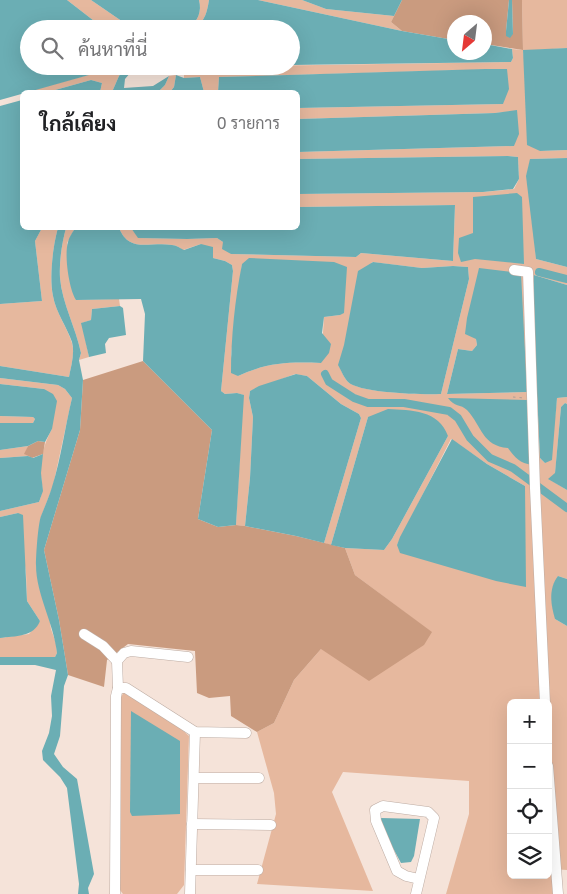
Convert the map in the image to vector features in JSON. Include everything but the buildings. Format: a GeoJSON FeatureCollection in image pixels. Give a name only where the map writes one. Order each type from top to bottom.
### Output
{"type":"FeatureCollection","features":[{"type":"Feature","properties":{"kind":"street"},"geometry":{"type":"LineString","coordinates":[[514,270],[528,272],[545,699]]}},
{"type":"Feature","properties":{"kind":"street"},"geometry":{"type":"LineString","coordinates":[[84,634],[103,646],[117,660],[115,894]]}},
{"type":"Feature","properties":{"kind":"street"},"geometry":{"type":"LineString","coordinates":[[117,660],[124,653],[131,651],[188,657]]}},
{"type":"Feature","properties":{"kind":"street"},"geometry":{"type":"LineString","coordinates":[[118,688],[126,688],[195,732],[246,733]]}},
{"type":"Feature","properties":{"kind":"street"},"geometry":{"type":"LineString","coordinates":[[190,894],[195,732]]}},
{"type":"Feature","properties":{"kind":"street"},"geometry":{"type":"LineString","coordinates":[[194,778],[259,778]]}},
{"type":"Feature","properties":{"kind":"street"},"geometry":{"type":"LineString","coordinates":[[551,789],[562,880],[558,894]]}},
{"type":"Feature","properties":{"kind":"street"},"geometry":{"type":"LineString","coordinates":[[416,894],[420,879],[434,818],[428,812],[383,806],[377,808],[375,810],[376,821],[397,871],[406,876],[420,879]]}},
{"type":"Feature","properties":{"kind":"street"},"geometry":{"type":"LineString","coordinates":[[192,824],[271,825]]}},
{"type":"Feature","properties":{"kind":"street"},"geometry":{"type":"LineString","coordinates":[[190,870],[258,870]]}},
{"type":"Feature","properties":{"kind":"shaded area"},"geometry":{"type":"Polygon","coordinates":[[[67,0],[91,0],[120,20],[93,20],[67,0]]]}},
{"type":"Feature","properties":{"kind":"shaded area"},"geometry":{"type":"Polygon","coordinates":[[[199,0],[209,0],[203,20],[196,20],[198,16],[199,0]]]}},
{"type":"Feature","properties":{"kind":"shaded area"},"geometry":{"type":"Polygon","coordinates":[[[258,0],[302,0],[326,9],[394,16],[391,22],[402,31],[258,0]]]}},
{"type":"Feature","properties":{"kind":"shaded area"},"geometry":{"type":"Polygon","coordinates":[[[402,0],[509,0],[506,31],[513,34],[512,0],[522,0],[523,50],[492,45],[492,15],[447,15],[447,39],[402,31],[391,22],[402,0]]]}},
{"type":"Feature","properties":{"kind":"shaded area"},"geometry":{"type":"Polygon","coordinates":[[[522,0],[567,0],[567,48],[523,51],[540,151],[567,150],[567,158],[530,159],[536,259],[567,267],[567,285],[534,275],[532,287],[540,458],[545,463],[557,398],[567,397],[567,404],[565,403],[561,407],[555,474],[549,479],[567,490],[567,579],[558,576],[555,619],[567,626],[567,870],[552,869],[552,699],[507,699],[507,879],[552,879],[553,894],[446,894],[469,814],[469,781],[343,772],[332,792],[373,891],[257,884],[276,814],[274,793],[257,732],[274,723],[294,680],[321,649],[431,632],[355,575],[345,548],[384,550],[392,539],[448,436],[368,417],[331,545],[324,543],[361,418],[359,414],[341,404],[307,376],[295,374],[250,391],[249,398],[253,417],[245,526],[236,525],[243,395],[237,393],[225,394],[221,391],[233,271],[232,265],[213,258],[201,244],[183,250],[173,245],[135,244],[129,241],[120,230],[133,230],[139,238],[217,238],[223,242],[231,254],[356,257],[361,253],[453,261],[455,205],[300,207],[300,194],[483,192],[514,189],[519,179],[518,157],[300,159],[300,152],[514,146],[517,111],[300,119],[300,108],[503,104],[506,69],[300,75],[300,65],[511,62],[513,58],[512,49],[523,50],[522,0]],[[372,262],[339,365],[348,382],[365,389],[378,391],[441,394],[469,279],[468,267],[422,268],[372,262]],[[242,264],[231,355],[238,376],[269,365],[321,363],[324,317],[340,315],[242,264]],[[476,339],[477,345],[472,351],[458,349],[447,394],[527,392],[476,339]],[[451,439],[397,545],[525,486],[487,464],[451,439]]]}},
{"type":"Feature","properties":{"kind":"shaded area"},"geometry":{"type":"Polygon","coordinates":[[[88,75],[120,75],[113,90],[100,90],[102,83],[91,80],[55,90],[32,90],[88,75]]]}},
{"type":"Feature","properties":{"kind":"shaded area"},"geometry":{"type":"Polygon","coordinates":[[[176,75],[174,87],[172,90],[160,90],[165,85],[169,76],[176,75]]]}},
{"type":"Feature","properties":{"kind":"shaded area"},"geometry":{"type":"Polygon","coordinates":[[[184,75],[291,75],[219,77],[218,90],[203,90],[200,77],[184,78],[184,75]]]}},
{"type":"Feature","properties":{"kind":"shaded area"},"geometry":{"type":"Polygon","coordinates":[[[41,230],[58,230],[51,281],[54,302],[73,347],[69,377],[0,366],[0,304],[42,301],[35,241],[41,230]]]}},
{"type":"Feature","properties":{"kind":"shaded area"},"geometry":{"type":"Polygon","coordinates":[[[66,230],[74,230],[67,243],[76,300],[119,299],[120,306],[92,309],[91,320],[82,323],[89,357],[79,360],[81,353],[61,287],[60,265],[66,230]]]}},
{"type":"Feature","properties":{"kind":"shaded area"},"geometry":{"type":"Polygon","coordinates":[[[143,361],[212,430],[198,519],[218,527],[245,526],[345,548],[355,575],[432,632],[424,645],[369,681],[321,649],[294,680],[274,723],[257,732],[231,716],[230,696],[209,698],[197,693],[195,651],[128,644],[107,660],[104,687],[68,675],[59,620],[44,550],[80,430],[83,380],[143,361]]]}},
{"type":"Feature","properties":{"kind":"shaded area"},"geometry":{"type":"Polygon","coordinates":[[[0,378],[58,385],[65,389],[72,398],[53,486],[41,517],[36,565],[41,591],[56,643],[57,653],[55,657],[0,657],[0,638],[29,634],[40,621],[27,601],[26,573],[18,513],[0,517],[0,511],[39,502],[42,491],[42,457],[52,429],[44,389],[0,384],[0,378]]]}},
{"type":"Feature","properties":{"kind":"shaded area"},"geometry":{"type":"Polygon","coordinates":[[[0,416],[33,417],[35,419],[33,423],[0,423],[0,416]]]}},
{"type":"Feature","properties":{"kind":"shaded area"},"geometry":{"type":"Polygon","coordinates":[[[38,441],[45,442],[43,454],[32,458],[24,454],[28,446],[38,441]]]}},
{"type":"Feature","properties":{"kind":"shaded area"},"geometry":{"type":"Polygon","coordinates":[[[28,446],[25,454],[28,456],[0,458],[0,450],[28,446]]]}},
{"type":"Feature","properties":{"kind":"shaded area"},"geometry":{"type":"Polygon","coordinates":[[[124,692],[178,726],[189,736],[184,885],[177,894],[123,894],[120,890],[121,697],[124,692]]]}},
{"type":"Feature","properties":{"kind":"water"},"geometry":{"type":"Polygon","coordinates":[[[0,0],[67,0],[93,20],[20,20],[20,75],[89,75],[36,90],[20,90],[20,94],[0,100],[0,0]]]}},
{"type":"Feature","properties":{"kind":"water"},"geometry":{"type":"Polygon","coordinates":[[[91,0],[199,0],[200,12],[196,20],[120,20],[91,0]]]}},
{"type":"Feature","properties":{"kind":"water"},"geometry":{"type":"Polygon","coordinates":[[[209,0],[258,0],[447,39],[447,60],[492,60],[492,45],[512,49],[513,58],[511,62],[300,65],[300,20],[203,20],[209,0]]]}},
{"type":"Feature","properties":{"kind":"water"},"geometry":{"type":"Polygon","coordinates":[[[302,0],[402,0],[394,16],[326,9],[302,0]]]}},
{"type":"Feature","properties":{"kind":"water"},"geometry":{"type":"Polygon","coordinates":[[[509,0],[512,0],[513,34],[510,38],[506,36],[509,0]]]}},
{"type":"Feature","properties":{"kind":"water"},"geometry":{"type":"Polygon","coordinates":[[[567,48],[567,150],[540,151],[527,145],[523,50],[567,48]]]}},
{"type":"Feature","properties":{"kind":"water"},"geometry":{"type":"Polygon","coordinates":[[[507,69],[509,89],[503,104],[300,108],[300,90],[218,90],[219,77],[507,69]]]}},
{"type":"Feature","properties":{"kind":"water"},"geometry":{"type":"Polygon","coordinates":[[[128,75],[125,79],[124,88],[153,86],[169,76],[165,85],[160,90],[113,90],[119,76],[128,75]]]}},
{"type":"Feature","properties":{"kind":"water"},"geometry":{"type":"Polygon","coordinates":[[[176,75],[184,78],[200,77],[203,90],[172,90],[176,75]]]}},
{"type":"Feature","properties":{"kind":"water"},"geometry":{"type":"Polygon","coordinates":[[[91,80],[102,83],[100,90],[55,90],[91,80]]]}},
{"type":"Feature","properties":{"kind":"water"},"geometry":{"type":"Polygon","coordinates":[[[20,101],[20,230],[41,230],[35,241],[42,301],[0,304],[0,106],[20,101]]]}},
{"type":"Feature","properties":{"kind":"water"},"geometry":{"type":"Polygon","coordinates":[[[517,110],[519,134],[514,146],[300,152],[300,119],[495,113],[517,110]]]}},
{"type":"Feature","properties":{"kind":"water"},"geometry":{"type":"Polygon","coordinates":[[[508,156],[518,157],[519,179],[513,189],[483,192],[300,194],[300,159],[508,156]]]}},
{"type":"Feature","properties":{"kind":"water"},"geometry":{"type":"Polygon","coordinates":[[[567,158],[567,267],[536,259],[526,176],[530,159],[567,158]]]}},
{"type":"Feature","properties":{"kind":"water"},"geometry":{"type":"Polygon","coordinates":[[[517,193],[522,197],[524,264],[475,259],[461,262],[458,253],[459,238],[473,233],[473,197],[517,193]]]}},
{"type":"Feature","properties":{"kind":"water"},"geometry":{"type":"Polygon","coordinates":[[[455,205],[453,261],[361,253],[356,257],[231,254],[222,249],[223,242],[217,238],[138,238],[132,230],[300,230],[300,207],[455,205]]]}},
{"type":"Feature","properties":{"kind":"water"},"geometry":{"type":"Polygon","coordinates":[[[58,230],[66,230],[61,252],[61,287],[81,353],[79,360],[83,380],[80,430],[44,550],[59,620],[68,675],[64,686],[60,736],[54,754],[63,767],[77,779],[94,874],[88,888],[89,894],[78,894],[79,884],[67,788],[60,777],[43,760],[42,751],[49,733],[52,716],[51,696],[56,670],[35,665],[0,665],[0,657],[55,657],[57,653],[39,587],[36,554],[40,520],[55,476],[72,398],[65,389],[58,385],[0,378],[0,366],[69,377],[73,346],[54,302],[51,280],[58,230]]]}},
{"type":"Feature","properties":{"kind":"water"},"geometry":{"type":"Polygon","coordinates":[[[74,230],[120,230],[129,241],[135,244],[173,245],[184,250],[201,244],[213,247],[213,258],[232,265],[233,271],[221,391],[225,394],[237,393],[244,395],[236,525],[218,527],[198,519],[212,430],[143,361],[145,314],[141,299],[76,300],[69,280],[67,263],[69,240],[74,230]]]}},
{"type":"Feature","properties":{"kind":"water"},"geometry":{"type":"Polygon","coordinates":[[[249,258],[334,262],[347,267],[344,313],[324,317],[322,333],[331,344],[329,353],[321,363],[269,365],[238,376],[231,373],[237,291],[242,264],[249,258]]]}},
{"type":"Feature","properties":{"kind":"water"},"geometry":{"type":"Polygon","coordinates":[[[373,262],[422,268],[468,267],[469,279],[441,394],[407,394],[354,386],[348,382],[338,365],[344,345],[358,271],[373,262]]]}},
{"type":"Feature","properties":{"kind":"water"},"geometry":{"type":"Polygon","coordinates":[[[479,268],[521,273],[527,392],[447,394],[458,349],[472,351],[477,345],[476,339],[465,334],[479,268]]]}},
{"type":"Feature","properties":{"kind":"water"},"geometry":{"type":"Polygon","coordinates":[[[534,275],[567,285],[567,397],[557,398],[552,460],[545,463],[540,458],[532,287],[534,275]]]}},
{"type":"Feature","properties":{"kind":"water"},"geometry":{"type":"Polygon","coordinates":[[[120,306],[123,308],[126,335],[109,338],[105,344],[106,353],[89,357],[81,323],[91,320],[92,309],[120,306]]]}},
{"type":"Feature","properties":{"kind":"water"},"geometry":{"type":"Polygon","coordinates":[[[296,374],[307,376],[341,404],[359,414],[361,418],[324,543],[245,526],[253,417],[249,398],[250,391],[259,386],[296,374]]]}},
{"type":"Feature","properties":{"kind":"water"},"geometry":{"type":"Polygon","coordinates":[[[0,384],[44,389],[53,394],[57,401],[52,429],[45,442],[38,441],[28,446],[0,450],[0,423],[33,423],[35,419],[33,417],[0,416],[0,384]]]}},
{"type":"Feature","properties":{"kind":"water"},"geometry":{"type":"Polygon","coordinates":[[[448,398],[527,400],[532,465],[518,459],[508,448],[493,443],[483,434],[467,410],[453,403],[448,398]]]}},
{"type":"Feature","properties":{"kind":"water"},"geometry":{"type":"Polygon","coordinates":[[[565,403],[567,404],[567,490],[548,479],[555,473],[561,407],[565,403]]]}},
{"type":"Feature","properties":{"kind":"water"},"geometry":{"type":"Polygon","coordinates":[[[388,409],[415,411],[431,416],[444,427],[448,436],[392,539],[384,550],[345,548],[331,545],[368,417],[388,409]]]}},
{"type":"Feature","properties":{"kind":"water"},"geometry":{"type":"Polygon","coordinates":[[[452,439],[487,464],[525,486],[526,587],[496,581],[400,553],[397,545],[400,537],[452,439]]]}},
{"type":"Feature","properties":{"kind":"water"},"geometry":{"type":"Polygon","coordinates":[[[43,454],[41,473],[43,491],[39,502],[0,511],[0,458],[28,456],[33,458],[43,454]]]}},
{"type":"Feature","properties":{"kind":"water"},"geometry":{"type":"Polygon","coordinates":[[[18,513],[23,515],[27,601],[40,621],[29,633],[0,638],[0,517],[18,513]]]}},
{"type":"Feature","properties":{"kind":"water"},"geometry":{"type":"Polygon","coordinates":[[[558,576],[567,579],[567,626],[555,619],[552,608],[553,586],[558,576]]]}},
{"type":"Feature","properties":{"kind":"water"},"geometry":{"type":"Polygon","coordinates":[[[131,711],[180,741],[180,814],[132,816],[130,812],[131,711]]]}},
{"type":"Feature","properties":{"kind":"water"},"geometry":{"type":"Polygon","coordinates":[[[381,818],[420,819],[414,856],[411,862],[401,863],[382,828],[381,818]]]}},
{"type":"Feature","properties":{"kind":"waterway"},"geometry":{"type":"LineString","coordinates":[[539,272],[567,279]]}},
{"type":"Feature","properties":{"kind":"waterway"},"geometry":{"type":"LineString","coordinates":[[325,374],[329,382],[354,398],[368,403],[404,403],[449,411],[458,418],[470,438],[490,458],[513,468],[567,508]]}}]}
